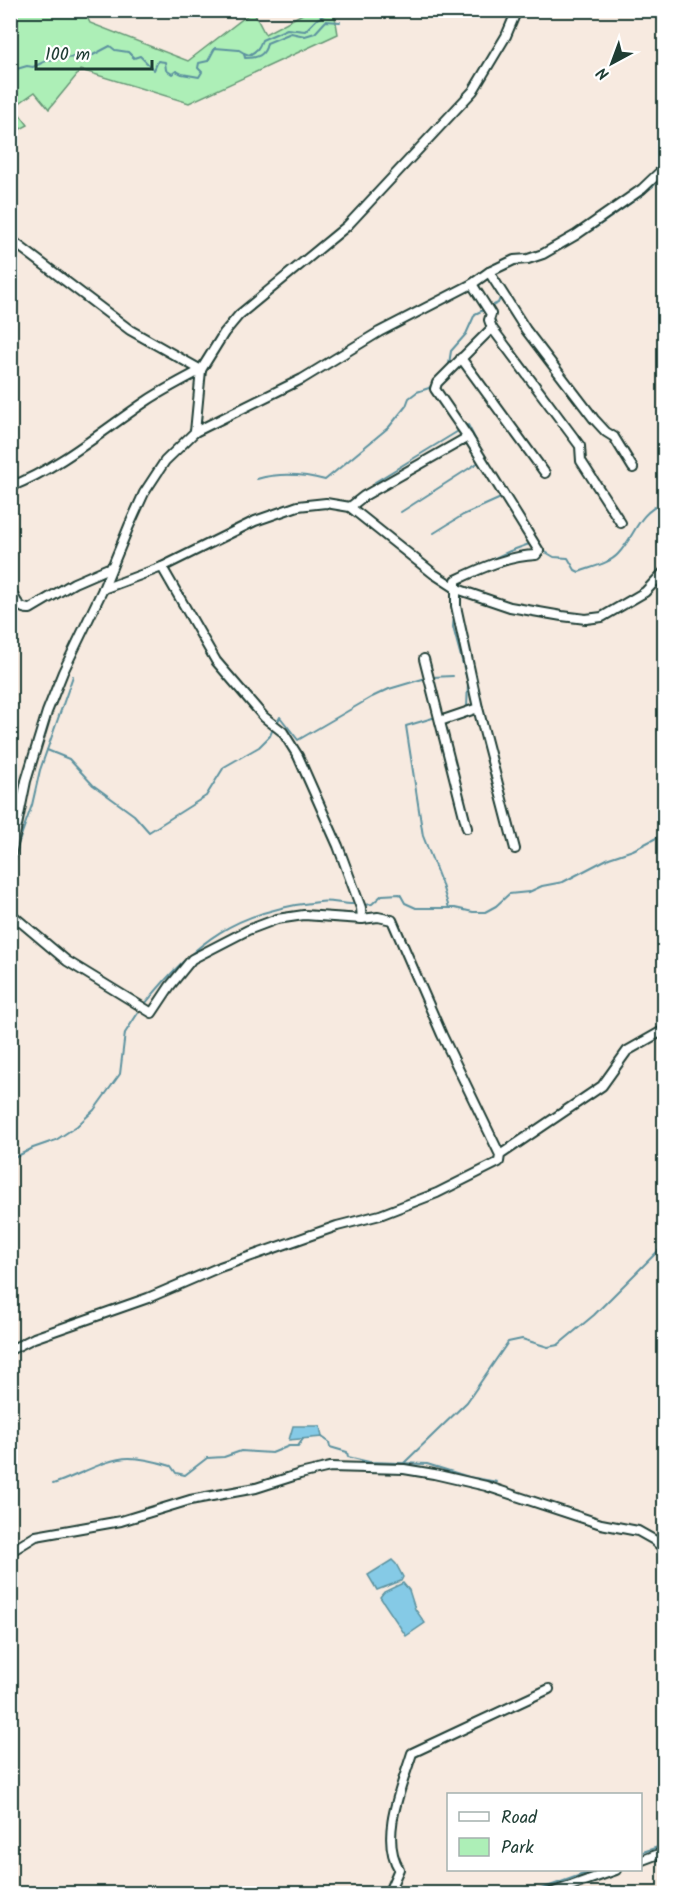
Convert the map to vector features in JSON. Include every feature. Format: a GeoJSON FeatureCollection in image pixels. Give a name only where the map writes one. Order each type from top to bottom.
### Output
{"type":"FeatureCollection","features":[{"type":"Feature","properties":{"kind":"street"},"geometry":{"type":"LineString","coordinates":[[195,432],[201,370],[224,333],[239,315],[348,226],[473,91],[506,36],[517,10]]}},
{"type":"Feature","properties":{"kind":"street"},"geometry":{"type":"LineString","coordinates":[[10,860],[26,781],[47,712],[144,493],[165,461],[195,432],[302,379],[379,332],[472,284],[489,272],[514,260],[528,259],[543,254],[576,235],[642,189],[664,168]]}},
{"type":"Feature","properties":{"kind":"street"},"geometry":{"type":"LineString","coordinates":[[10,238],[130,330],[201,370]]}},
{"type":"Feature","properties":{"kind":"street"},"geometry":{"type":"LineString","coordinates":[[489,272],[526,330],[594,419],[606,432],[614,436],[633,468]]}},
{"type":"Feature","properties":{"kind":"street"},"geometry":{"type":"LineString","coordinates":[[472,284],[491,314],[489,320],[492,328],[580,446],[581,461],[621,523]]}},
{"type":"Feature","properties":{"kind":"street"},"geometry":{"type":"LineString","coordinates":[[492,328],[437,383],[435,389],[468,436],[539,551],[536,555],[504,561],[456,580],[456,606],[478,708],[515,849]]}},
{"type":"Feature","properties":{"kind":"street"},"geometry":{"type":"LineString","coordinates":[[461,358],[545,473]]}},
{"type":"Feature","properties":{"kind":"street"},"geometry":{"type":"LineString","coordinates":[[10,487],[31,479],[101,435],[149,399],[201,370]]}},
{"type":"Feature","properties":{"kind":"street"},"geometry":{"type":"LineString","coordinates":[[350,507],[364,496],[468,436]]}},
{"type":"Feature","properties":{"kind":"street"},"geometry":{"type":"LineString","coordinates":[[103,589],[162,567],[255,520],[298,506],[326,503],[350,507],[434,574],[457,589],[510,608],[586,619],[602,617],[645,592],[664,572]]}},
{"type":"Feature","properties":{"kind":"street"},"geometry":{"type":"LineString","coordinates":[[10,589],[19,606],[30,609],[74,583],[111,567]]}},
{"type":"Feature","properties":{"kind":"street"},"geometry":{"type":"LineString","coordinates":[[162,567],[216,661],[264,717],[283,732],[298,756],[338,846],[361,908],[362,919]]}},
{"type":"Feature","properties":{"kind":"street"},"geometry":{"type":"LineString","coordinates":[[424,659],[467,828]]}},
{"type":"Feature","properties":{"kind":"street"},"geometry":{"type":"LineString","coordinates":[[440,721],[478,708]]}},
{"type":"Feature","properties":{"kind":"street"},"geometry":{"type":"LineString","coordinates":[[10,913],[67,961],[152,1013],[192,959],[248,930],[277,919],[304,915],[362,919],[378,917],[392,920],[442,1035],[500,1155],[500,1162],[437,1193],[380,1215],[337,1226],[220,1267],[148,1298],[34,1338],[10,1350]]}},
{"type":"Feature","properties":{"kind":"street"},"geometry":{"type":"LineString","coordinates":[[500,1155],[602,1086],[627,1051],[664,1030]]}},
{"type":"Feature","properties":{"kind":"street"},"geometry":{"type":"LineString","coordinates":[[10,1552],[36,1536],[121,1521],[190,1500],[256,1488],[300,1473],[330,1467],[404,1469],[486,1486],[601,1524],[638,1531],[664,1549]]}},
{"type":"Feature","properties":{"kind":"street"},"geometry":{"type":"LineString","coordinates":[[388,1893],[399,1869],[394,1860],[391,1839],[396,1807],[412,1753],[549,1689]]}},
{"type":"Feature","properties":{"kind":"street"},"geometry":{"type":"LineString","coordinates":[[642,1860],[664,1852]]}},
{"type":"Feature","properties":{"kind":"street"},"geometry":{"type":"LineString","coordinates":[[548,1893],[610,1871]]}},
{"type":"Feature","properties":{"kind":"green space"},"geometry":{"type":"Polygon","coordinates":[[[11,10],[84,11],[90,23],[188,61],[253,11],[265,34],[308,11],[334,11],[338,34],[189,103],[81,70],[49,109],[35,92],[14,107],[28,125],[11,134],[11,10]]]}},
{"type":"Feature","properties":{"kind":"water"},"geometry":{"type":"Polygon","coordinates":[[[293,1426],[320,1426],[322,1437],[289,1440],[293,1426]]]}},
{"type":"Feature","properties":{"kind":"water"},"geometry":{"type":"Polygon","coordinates":[[[392,1560],[403,1577],[401,1581],[377,1590],[368,1575],[392,1560]]]}},
{"type":"Feature","properties":{"kind":"water"},"geometry":{"type":"Polygon","coordinates":[[[403,1583],[409,1590],[415,1609],[425,1623],[406,1636],[380,1597],[384,1592],[403,1583]]]}},
{"type":"Feature","properties":{"kind":"waterway"},"geometry":{"type":"LineString","coordinates":[[244,53],[252,54],[262,40],[287,29],[305,31],[317,19],[333,10]]}},
{"type":"Feature","properties":{"kind":"waterway"},"geometry":{"type":"LineString","coordinates":[[10,71],[27,66],[33,67],[48,60],[93,55],[110,46],[115,50],[128,52],[134,58],[140,56],[154,70],[158,61],[165,62],[166,70],[172,74],[176,71],[199,77],[202,72],[198,68],[199,63],[208,61],[215,48],[239,50],[244,53],[245,58],[253,57],[260,55],[267,43],[291,33],[305,36],[315,33],[326,21],[340,22]]}},
{"type":"Feature","properties":{"kind":"waterway"},"geometry":{"type":"LineString","coordinates":[[585,233],[641,196],[664,177]]}},
{"type":"Feature","properties":{"kind":"waterway"},"geometry":{"type":"LineString","coordinates":[[547,256],[557,250]]}},
{"type":"Feature","properties":{"kind":"waterway"},"geometry":{"type":"LineString","coordinates":[[494,274],[505,268]]}},
{"type":"Feature","properties":{"kind":"waterway"},"geometry":{"type":"LineString","coordinates":[[438,377],[449,364],[451,351],[466,334],[475,314],[498,303],[501,296]]}},
{"type":"Feature","properties":{"kind":"waterway"},"geometry":{"type":"LineString","coordinates":[[257,479],[291,475],[325,480],[389,427],[406,406],[409,398],[429,388],[434,382]]}},
{"type":"Feature","properties":{"kind":"waterway"},"geometry":{"type":"LineString","coordinates":[[465,427],[468,425],[484,456]]}},
{"type":"Feature","properties":{"kind":"waterway"},"geometry":{"type":"LineString","coordinates":[[375,482],[460,430]]}},
{"type":"Feature","properties":{"kind":"waterway"},"geometry":{"type":"LineString","coordinates":[[401,512],[479,462]]}},
{"type":"Feature","properties":{"kind":"waterway"},"geometry":{"type":"LineString","coordinates":[[434,533],[463,515],[503,497]]}},
{"type":"Feature","properties":{"kind":"waterway"},"geometry":{"type":"LineString","coordinates":[[542,550],[554,557],[568,558],[575,570],[579,572],[600,565],[618,554],[642,519],[664,502]]}},
{"type":"Feature","properties":{"kind":"waterway"},"geometry":{"type":"LineString","coordinates":[[471,569],[532,543]]}},
{"type":"Feature","properties":{"kind":"waterway"},"geometry":{"type":"LineString","coordinates":[[454,614],[453,627],[468,683],[467,708]]}},
{"type":"Feature","properties":{"kind":"waterway"},"geometry":{"type":"LineString","coordinates":[[16,850],[32,805],[40,770],[73,676]]}},
{"type":"Feature","properties":{"kind":"waterway"},"geometry":{"type":"LineString","coordinates":[[432,677],[453,676]]}},
{"type":"Feature","properties":{"kind":"waterway"},"geometry":{"type":"LineString","coordinates":[[278,721],[280,717],[298,740],[372,697],[389,689],[426,678]]}},
{"type":"Feature","properties":{"kind":"waterway"},"geometry":{"type":"LineString","coordinates":[[441,715],[456,712]]}},
{"type":"Feature","properties":{"kind":"waterway"},"geometry":{"type":"LineString","coordinates":[[436,717],[406,726],[423,836],[449,908]]}},
{"type":"Feature","properties":{"kind":"waterway"},"geometry":{"type":"LineString","coordinates":[[47,750],[69,759],[93,785],[134,815],[149,832],[206,796],[224,767],[259,747],[270,736],[274,726]]}},
{"type":"Feature","properties":{"kind":"waterway"},"geometry":{"type":"LineString","coordinates":[[365,905],[372,904],[382,895],[400,894],[405,903],[416,908],[455,908],[485,912],[509,894],[529,892],[542,886],[563,882],[609,858],[633,850],[664,834]]}},
{"type":"Feature","properties":{"kind":"waterway"},"geometry":{"type":"LineString","coordinates":[[10,874],[13,861]]}},
{"type":"Feature","properties":{"kind":"waterway"},"geometry":{"type":"LineString","coordinates":[[145,1004],[163,982],[200,946],[241,921],[264,912],[290,906],[324,902],[356,904]]}},
{"type":"Feature","properties":{"kind":"waterway"},"geometry":{"type":"LineString","coordinates":[[10,1160],[33,1148],[56,1140],[77,1126],[94,1110],[120,1074],[125,1033],[138,1013]]}},
{"type":"Feature","properties":{"kind":"waterway"},"geometry":{"type":"LineString","coordinates":[[404,1463],[467,1402],[508,1342],[522,1339],[548,1347],[558,1345],[594,1315],[664,1245]]}},
{"type":"Feature","properties":{"kind":"waterway"},"geometry":{"type":"LineString","coordinates":[[322,1437],[329,1442],[330,1447],[347,1452],[348,1457],[369,1462],[427,1464],[469,1477],[497,1482]]}},
{"type":"Feature","properties":{"kind":"waterway"},"geometry":{"type":"LineString","coordinates":[[53,1484],[101,1464],[129,1458],[145,1459],[171,1466],[176,1473],[185,1475],[207,1458],[224,1457],[241,1451],[272,1453],[289,1446],[298,1446],[303,1439]]}},
{"type":"Feature","properties":{"kind":"waterway"},"geometry":{"type":"LineString","coordinates":[[642,1852],[664,1845]]}},
{"type":"Feature","properties":{"kind":"waterway"},"geometry":{"type":"LineString","coordinates":[[527,1894],[592,1871]]}},
{"type":"Feature","properties":{"kind":"waterway"},"geometry":{"type":"LineString","coordinates":[[395,1894],[396,1885]]}}]}
